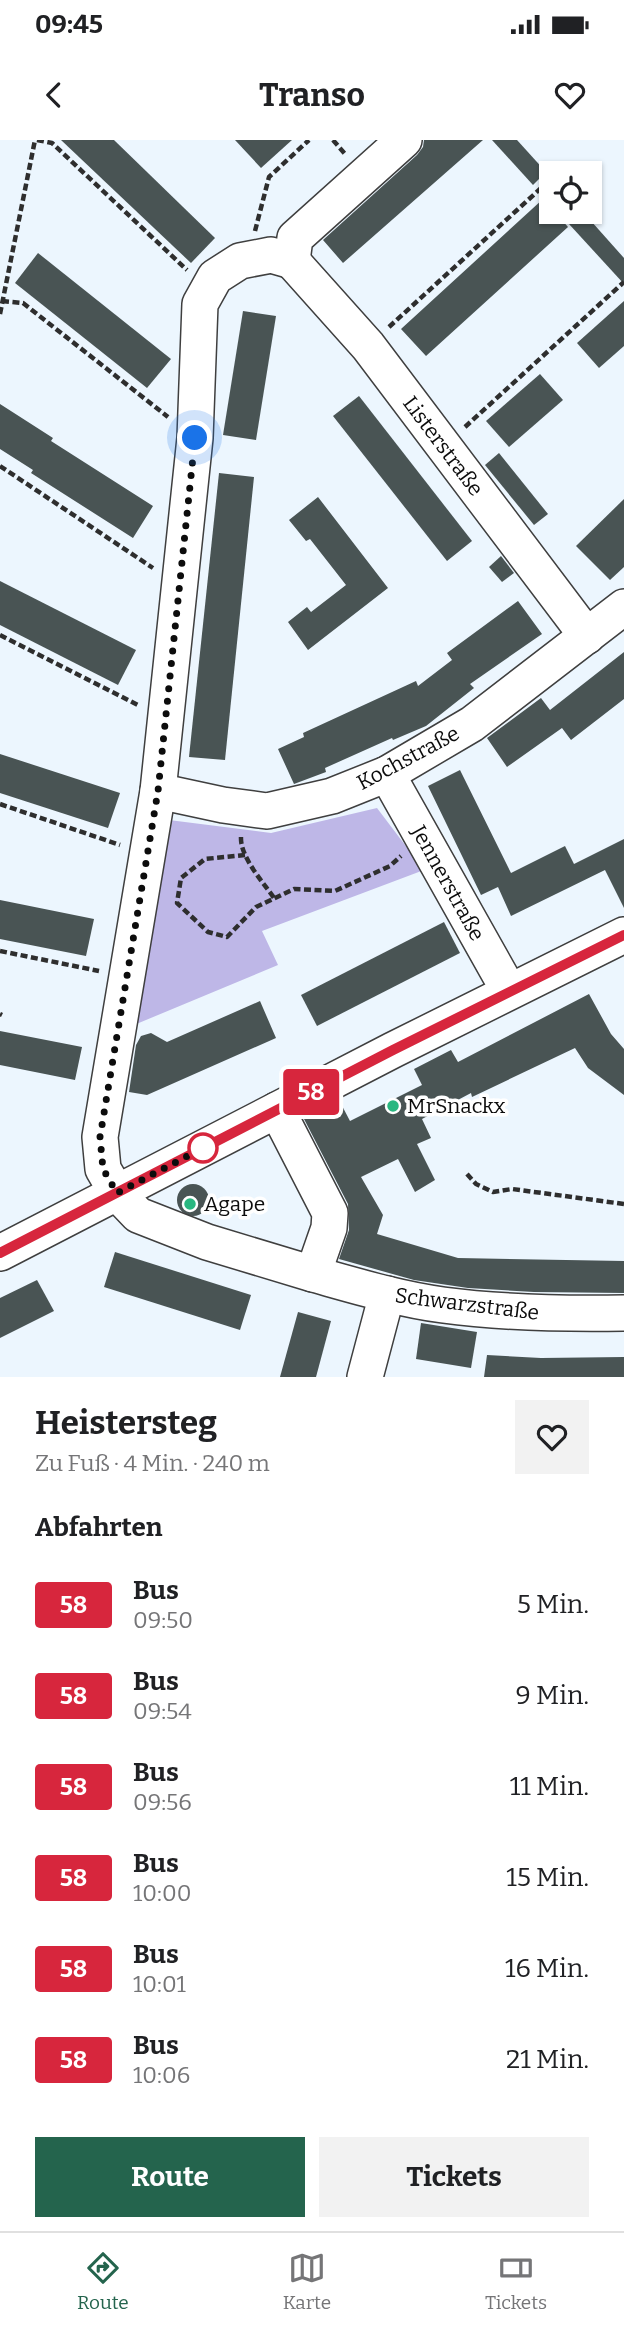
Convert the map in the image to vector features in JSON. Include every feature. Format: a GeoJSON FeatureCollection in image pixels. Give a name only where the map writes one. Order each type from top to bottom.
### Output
{"type":"FeatureCollection","features":[{"type":"Feature","properties":{"kind":"street"},"geometry":{"type":"LineString","coordinates":[[117,1193],[103,1169],[100,1137],[158,791],[195,438],[200,304],[215,277],[248,258],[271,255],[292,261],[295,238],[404,140]]}},
{"type":"Feature","properties":{"kind":"street","name":"Listerstraße"},"geometry":{"type":"LineString","coordinates":[[292,261],[368,346],[587,636]]}},
{"type":"Feature","properties":{"kind":"street","name":"Kochstraße"},"geometry":{"type":"LineString","coordinates":[[158,791],[267,811],[332,796],[387,774],[472,724],[624,607]]}},
{"type":"Feature","properties":{"kind":"street","name":"Jennerstraße"},"geometry":{"type":"LineString","coordinates":[[387,774],[509,991]]}},
{"type":"Feature","properties":{"kind":"street"},"geometry":{"type":"LineString","coordinates":[[0,1253],[509,991],[623,938]]}},
{"type":"Feature","properties":{"kind":"street"},"geometry":{"type":"LineString","coordinates":[[277,1110],[330,1213],[329,1228],[313,1274]]}},
{"type":"Feature","properties":{"kind":"street","name":"Schwarzstraße"},"geometry":{"type":"LineString","coordinates":[[117,1193],[138,1215],[207,1242],[387,1294],[442,1305],[517,1312],[624,1313]]}},
{"type":"Feature","properties":{"kind":"street"},"geometry":{"type":"LineString","coordinates":[[365,1377],[387,1294]]}},
{"type":"Feature","properties":{"kind":"path"},"geometry":{"type":"LineString","coordinates":[[0,314],[36,140],[52,142],[208,290]]}},
{"type":"Feature","properties":{"kind":"path"},"geometry":{"type":"LineString","coordinates":[[248,258],[269,177],[309,140]]}},
{"type":"Feature","properties":{"kind":"path"},"geometry":{"type":"LineString","coordinates":[[368,346],[539,190]]}},
{"type":"Feature","properties":{"kind":"path"},"geometry":{"type":"LineString","coordinates":[[444,446],[624,282]]}},
{"type":"Feature","properties":{"kind":"path"},"geometry":{"type":"LineString","coordinates":[[2,301],[23,303],[195,438]]}},
{"type":"Feature","properties":{"kind":"path"},"geometry":{"type":"LineString","coordinates":[[0,466],[180,587]]}},
{"type":"Feature","properties":{"kind":"path"},"geometry":{"type":"LineString","coordinates":[[0,635],[165,719]]}},
{"type":"Feature","properties":{"kind":"path"},"geometry":{"type":"LineString","coordinates":[[0,804],[147,854]]}},
{"type":"Feature","properties":{"kind":"path"},"geometry":{"type":"LineString","coordinates":[[243,808],[241,844],[245,855],[274,898]]}},
{"type":"Feature","properties":{"kind":"path"},"geometry":{"type":"LineString","coordinates":[[245,855],[205,859],[181,878],[177,903],[208,932],[227,937],[256,907],[294,889],[335,891],[390,866],[421,836]]}},
{"type":"Feature","properties":{"kind":"path"},"geometry":{"type":"LineString","coordinates":[[0,951],[127,977]]}},
{"type":"Feature","properties":{"kind":"path"},"geometry":{"type":"LineString","coordinates":[[467,1174],[476,1184],[493,1192],[513,1189],[624,1203]]}},
{"type":"Feature","properties":{"kind":"shaded area"},"geometry":{"type":"Polygon","coordinates":[[[377,808],[424,870],[262,931],[278,965],[134,1025],[169,820],[271,833],[377,808]]]}},
{"type":"Feature","properties":{"kind":"building"},"geometry":{"type":"Polygon","coordinates":[[[61,140],[114,140],[215,238],[191,263],[61,140]]]}},
{"type":"Feature","properties":{"kind":"building"},"geometry":{"type":"Polygon","coordinates":[[[235,140],[292,140],[261,168],[235,140]]]}},
{"type":"Feature","properties":{"kind":"building"},"geometry":{"type":"Polygon","coordinates":[[[424,140],[483,140],[343,263],[323,240],[417,155],[424,140]]]}},
{"type":"Feature","properties":{"kind":"building"},"geometry":{"type":"Polygon","coordinates":[[[492,140],[517,140],[539,164],[539,179],[533,185],[492,140]]]}},
{"type":"Feature","properties":{"kind":"building"},"geometry":{"type":"Polygon","coordinates":[[[539,203],[539,224],[565,224],[568,227],[426,356],[401,329],[539,203]]]}},
{"type":"Feature","properties":{"kind":"building"},"geometry":{"type":"Polygon","coordinates":[[[569,224],[594,224],[624,258],[624,284],[569,224]]]}},
{"type":"Feature","properties":{"kind":"building"},"geometry":{"type":"Polygon","coordinates":[[[38,253],[171,359],[147,388],[15,283],[38,253]]]}},
{"type":"Feature","properties":{"kind":"building"},"geometry":{"type":"Polygon","coordinates":[[[624,301],[624,346],[599,368],[577,343],[624,301]]]}},
{"type":"Feature","properties":{"kind":"building"},"geometry":{"type":"Polygon","coordinates":[[[243,311],[276,316],[256,440],[223,435],[243,311]]]}},
{"type":"Feature","properties":{"kind":"building"},"geometry":{"type":"Polygon","coordinates":[[[540,374],[563,400],[509,447],[486,421],[540,374]]]}},
{"type":"Feature","properties":{"kind":"building"},"geometry":{"type":"Polygon","coordinates":[[[359,396],[472,541],[447,561],[333,416],[359,396]]]}},
{"type":"Feature","properties":{"kind":"building"},"geometry":{"type":"Polygon","coordinates":[[[0,404],[53,438],[51,441],[153,506],[133,538],[31,473],[33,470],[0,449],[0,404]]]}},
{"type":"Feature","properties":{"kind":"building"},"geometry":{"type":"Polygon","coordinates":[[[499,453],[548,514],[534,525],[485,465],[499,453]]]}},
{"type":"Feature","properties":{"kind":"building"},"geometry":{"type":"Polygon","coordinates":[[[219,473],[254,477],[225,760],[189,757],[219,473]]]}},
{"type":"Feature","properties":{"kind":"building"},"geometry":{"type":"Polygon","coordinates":[[[318,497],[388,588],[308,650],[288,622],[307,607],[311,612],[346,585],[310,539],[306,541],[289,520],[318,497]]]}},
{"type":"Feature","properties":{"kind":"building"},"geometry":{"type":"Polygon","coordinates":[[[624,499],[624,567],[610,580],[576,546],[624,499]]]}},
{"type":"Feature","properties":{"kind":"building"},"geometry":{"type":"Polygon","coordinates":[[[501,556],[514,573],[502,582],[489,567],[501,556]]]}},
{"type":"Feature","properties":{"kind":"building"},"geometry":{"type":"Polygon","coordinates":[[[0,581],[136,650],[118,685],[0,625],[0,581]]]}},
{"type":"Feature","properties":{"kind":"building"},"geometry":{"type":"Polygon","coordinates":[[[518,601],[542,634],[470,684],[474,688],[426,726],[393,740],[392,738],[325,768],[326,772],[294,784],[278,749],[304,737],[303,733],[416,681],[418,686],[452,660],[447,653],[518,601]]]}},
{"type":"Feature","properties":{"kind":"building"},"geometry":{"type":"Polygon","coordinates":[[[624,652],[624,699],[571,740],[562,728],[507,767],[487,738],[541,698],[550,710],[624,652]]]}},
{"type":"Feature","properties":{"kind":"building"},"geometry":{"type":"Polygon","coordinates":[[[0,754],[120,793],[108,828],[0,793],[0,754]]]}},
{"type":"Feature","properties":{"kind":"building"},"geometry":{"type":"Polygon","coordinates":[[[460,770],[511,873],[565,846],[574,864],[624,839],[624,908],[605,870],[511,916],[498,887],[481,895],[428,786],[460,770]]]}},
{"type":"Feature","properties":{"kind":"building"},"geometry":{"type":"Polygon","coordinates":[[[0,900],[94,919],[86,956],[0,939],[0,900]]]}},
{"type":"Feature","properties":{"kind":"building"},"geometry":{"type":"Polygon","coordinates":[[[444,922],[460,953],[317,1026],[301,995],[444,922]]]}},
{"type":"Feature","properties":{"kind":"building"},"geometry":{"type":"Polygon","coordinates":[[[589,994],[611,1034],[624,1049],[624,1095],[588,1068],[575,1048],[472,1097],[471,1093],[422,1119],[431,1138],[417,1144],[435,1180],[415,1192],[398,1159],[361,1177],[383,1215],[377,1234],[458,1258],[624,1261],[624,1293],[468,1288],[414,1280],[339,1259],[349,1230],[348,1204],[304,1119],[339,1100],[350,1121],[422,1085],[414,1069],[451,1050],[458,1062],[589,994]]]}},
{"type":"Feature","properties":{"kind":"building"},"geometry":{"type":"Polygon","coordinates":[[[260,1001],[276,1038],[147,1095],[129,1092],[136,1045],[141,1036],[151,1033],[167,1042],[260,1001]]]}},
{"type":"Feature","properties":{"kind":"building"},"geometry":{"type":"Polygon","coordinates":[[[0,1031],[82,1047],[75,1080],[0,1065],[0,1031]]]}},
{"type":"Feature","properties":{"kind":"building"},"geometry":{"type":"Polygon","coordinates":[[[193,1184],[204,1189],[209,1200],[204,1211],[193,1216],[182,1211],[177,1200],[182,1189],[193,1184]]]}},
{"type":"Feature","properties":{"kind":"building"},"geometry":{"type":"Polygon","coordinates":[[[115,1252],[251,1295],[240,1330],[104,1287],[115,1252]]]}},
{"type":"Feature","properties":{"kind":"building"},"geometry":{"type":"Polygon","coordinates":[[[37,1280],[54,1311],[0,1338],[0,1298],[37,1280]]]}},
{"type":"Feature","properties":{"kind":"building"},"geometry":{"type":"Polygon","coordinates":[[[298,1312],[331,1321],[316,1377],[280,1377],[298,1312]]]}},
{"type":"Feature","properties":{"kind":"building"},"geometry":{"type":"Polygon","coordinates":[[[421,1323],[477,1332],[471,1368],[416,1359],[421,1323]]]}},
{"type":"Feature","properties":{"kind":"building"},"geometry":{"type":"Polygon","coordinates":[[[487,1355],[541,1358],[624,1357],[624,1377],[484,1377],[487,1355]]]}},
{"type":"Feature","properties":{"kind":"bus line","name":"58"},"geometry":{"type":"LineString","coordinates":[[0,1253],[393,1050],[624,935]]}},
{"type":"Feature","properties":{"kind":"place","name":"MrSnackx"},"geometry":{"type":"Point","coordinates":[393,1106]}},
{"type":"Feature","properties":{"kind":"place","name":"Agape"},"geometry":{"type":"Point","coordinates":[190,1204]}},
{"type":"Feature","properties":{"kind":"route"},"geometry":{"type":"LineString","coordinates":[[195,438],[158,791],[100,1137],[103,1169],[117,1193],[203,1148]]}}]}
